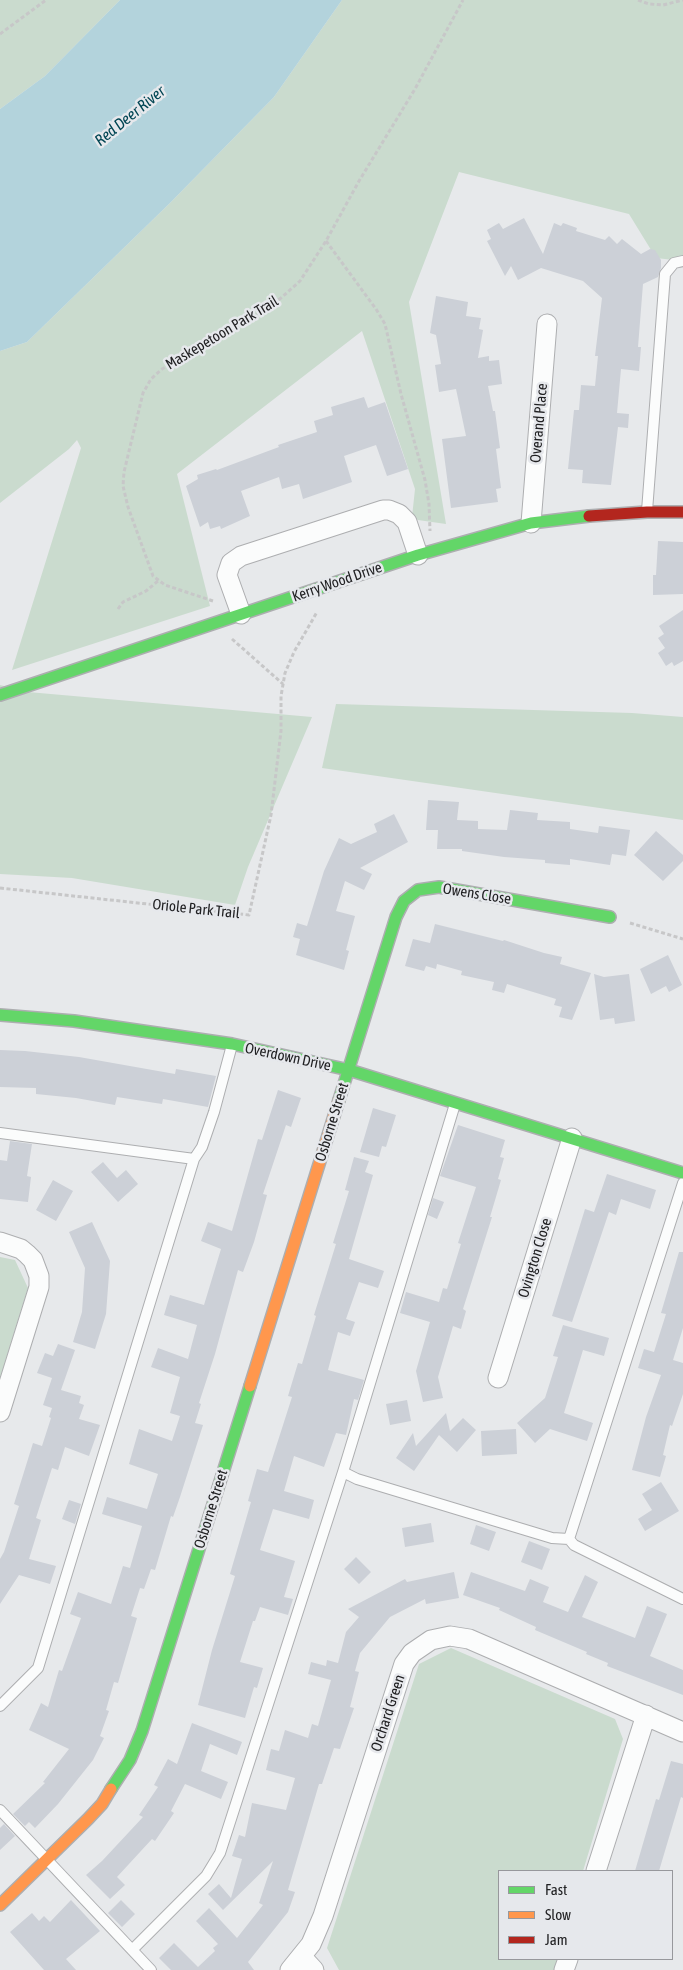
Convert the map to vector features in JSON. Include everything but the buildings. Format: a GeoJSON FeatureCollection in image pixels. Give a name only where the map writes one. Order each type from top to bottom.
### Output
{"type":"FeatureCollection","features":[{"type":"Feature","properties":{"kind":"street","name":"Overand Place"},"geometry":{"type":"LineString","coordinates":[[531,523],[547,324]]}},
{"type":"Feature","properties":{"kind":"street"},"geometry":{"type":"LineString","coordinates":[[241,614],[227,575],[231,563],[241,556],[383,510],[389,510],[404,517],[424,553]]}},
{"type":"Feature","properties":{"kind":"street","name":"Kerry Wood Drive"},"geometry":{"type":"LineString","coordinates":[[0,695],[424,553],[531,523],[597,515],[683,512]]}},
{"type":"Feature","properties":{"kind":"street","name":"Owens Close"},"geometry":{"type":"LineString","coordinates":[[349,1070],[396,917],[404,902],[418,890],[439,887],[610,917]]}},
{"type":"Feature","properties":{"kind":"street","name":"Overdown Drive"},"geometry":{"type":"LineString","coordinates":[[0,1015],[114,1026],[232,1044],[349,1070],[683,1173]]}},
{"type":"Feature","properties":{"kind":"street","name":"Osborne Street"},"geometry":{"type":"LineString","coordinates":[[0,1905],[48,1860],[102,1804],[130,1760],[142,1731],[349,1070]]}},
{"type":"Feature","properties":{"kind":"street","name":"Ovington Close"},"geometry":{"type":"LineString","coordinates":[[498,1378],[572,1138]]}},
{"type":"Feature","properties":{"kind":"street"},"geometry":{"type":"LineString","coordinates":[[0,1242],[21,1249],[28,1254],[33,1260],[39,1276],[39,1287],[0,1412]]}},
{"type":"Feature","properties":{"kind":"street","name":"Orchard Green"},"geometry":{"type":"LineString","coordinates":[[302,1966],[323,1916],[399,1676],[404,1664],[420,1646],[441,1637],[469,1639],[683,1732]]}},
{"type":"Feature","properties":{"kind":"street"},"geometry":{"type":"LineString","coordinates":[[596,1870],[646,1715]]}},
{"type":"Feature","properties":{"kind":"lane"},"geometry":{"type":"LineString","coordinates":[[647,512],[665,274],[674,263],[683,261]]}},
{"type":"Feature","properties":{"kind":"lane"},"geometry":{"type":"LineString","coordinates":[[0,1706],[38,1668],[194,1159],[202,1147],[208,1129],[232,1044]]}},
{"type":"Feature","properties":{"kind":"lane"},"geometry":{"type":"LineString","coordinates":[[132,1950],[206,1876],[220,1854],[343,1472],[456,1103]]}},
{"type":"Feature","properties":{"kind":"lane"},"geometry":{"type":"LineString","coordinates":[[0,1133],[194,1159]]}},
{"type":"Feature","properties":{"kind":"lane"},"geometry":{"type":"LineString","coordinates":[[569,1539],[683,1183]]}},
{"type":"Feature","properties":{"kind":"lane"},"geometry":{"type":"LineString","coordinates":[[343,1472],[357,1479],[552,1538],[569,1539],[574,1545],[683,1599]]}},
{"type":"Feature","properties":{"kind":"lane"},"geometry":{"type":"LineString","coordinates":[[0,1810],[151,1970]]}},
{"type":"Feature","properties":{"kind":"path"},"geometry":{"type":"LineString","coordinates":[[0,34],[46,0]]}},
{"type":"Feature","properties":{"kind":"path","name":"Maskepetoon Park Trail"},"geometry":{"type":"LineString","coordinates":[[158,581],[153,576],[131,516],[124,486],[126,459],[140,404],[147,385],[162,369],[231,331],[281,298],[300,280],[326,241],[359,180],[415,89],[464,0]]}},
{"type":"Feature","properties":{"kind":"path"},"geometry":{"type":"LineString","coordinates":[[638,0],[649,4],[663,4],[683,0]]}},
{"type":"Feature","properties":{"kind":"path"},"geometry":{"type":"LineString","coordinates":[[326,241],[385,324],[401,394],[425,480],[429,504],[424,553]]}},
{"type":"Feature","properties":{"kind":"path"},"geometry":{"type":"LineString","coordinates":[[118,610],[122,602],[146,591],[158,581],[164,585],[216,601]]}},
{"type":"Feature","properties":{"kind":"path"},"geometry":{"type":"LineString","coordinates":[[283,684],[285,673],[294,652],[319,608],[310,611]]}},
{"type":"Feature","properties":{"kind":"path"},"geometry":{"type":"LineString","coordinates":[[239,634],[230,637],[283,684]]}},
{"type":"Feature","properties":{"kind":"path","name":"Oriole Park Trail"},"geometry":{"type":"LineString","coordinates":[[0,888],[249,915],[271,815],[281,730],[283,684]]}},
{"type":"Feature","properties":{"kind":"path"},"geometry":{"type":"LineString","coordinates":[[610,917],[683,939]]}},
{"type":"Feature","properties":{"kind":"green space"},"geometry":{"type":"Polygon","coordinates":[[[0,0],[120,0],[45,76],[0,109],[0,0]]]}},
{"type":"Feature","properties":{"kind":"green space"},"geometry":{"type":"Polygon","coordinates":[[[342,0],[683,0],[683,261],[656,258],[629,214],[459,172],[409,302],[446,524],[418,520],[412,517],[415,489],[362,331],[177,474],[210,606],[12,670],[81,448],[77,440],[69,449],[0,503],[0,351],[27,342],[170,203],[274,97],[342,0]]]}},
{"type":"Feature","properties":{"kind":"green space"},"geometry":{"type":"Polygon","coordinates":[[[0,685],[28,692],[312,717],[248,867],[235,905],[72,878],[0,874],[0,685]]]}},
{"type":"Feature","properties":{"kind":"green space"},"geometry":{"type":"Polygon","coordinates":[[[336,704],[632,713],[683,717],[683,820],[322,768],[336,704]]]}},
{"type":"Feature","properties":{"kind":"green space"},"geometry":{"type":"Polygon","coordinates":[[[0,1257],[15,1260],[28,1288],[0,1378],[0,1257]]]}},
{"type":"Feature","properties":{"kind":"green space"},"geometry":{"type":"Polygon","coordinates":[[[451,1648],[615,1719],[623,1739],[583,1870],[498,1870],[498,1960],[557,1960],[554,1970],[339,1970],[327,1948],[419,1664],[451,1648]]]}},
{"type":"Feature","properties":{"kind":"water","name":"Red Deer River"},"geometry":{"type":"Polygon","coordinates":[[[120,0],[342,0],[274,97],[170,203],[27,342],[0,351],[0,109],[45,76],[120,0]]]}},
{"type":"Feature","properties":{"kind":"traffic: fast"},"geometry":{"type":"LineString","coordinates":[[0,695],[418,555],[531,523],[589,516]]}},
{"type":"Feature","properties":{"kind":"traffic: fast"},"geometry":{"type":"LineString","coordinates":[[339,1100],[396,917],[404,901],[418,890],[439,887],[610,917]]}},
{"type":"Feature","properties":{"kind":"traffic: fast"},"geometry":{"type":"LineString","coordinates":[[0,1015],[74,1021],[232,1044],[349,1070],[683,1173]]}},
{"type":"Feature","properties":{"kind":"traffic: fast"},"geometry":{"type":"LineString","coordinates":[[111,1789],[130,1760],[142,1731],[250,1386]]}},
{"type":"Feature","properties":{"kind":"traffic: slow"},"geometry":{"type":"LineString","coordinates":[[250,1386],[339,1100]]}},
{"type":"Feature","properties":{"kind":"traffic: slow"},"geometry":{"type":"LineString","coordinates":[[0,1905],[88,1819],[102,1804],[111,1789]]}},
{"type":"Feature","properties":{"kind":"traffic: jam"},"geometry":{"type":"LineString","coordinates":[[589,516],[647,512],[683,512]]}}]}
